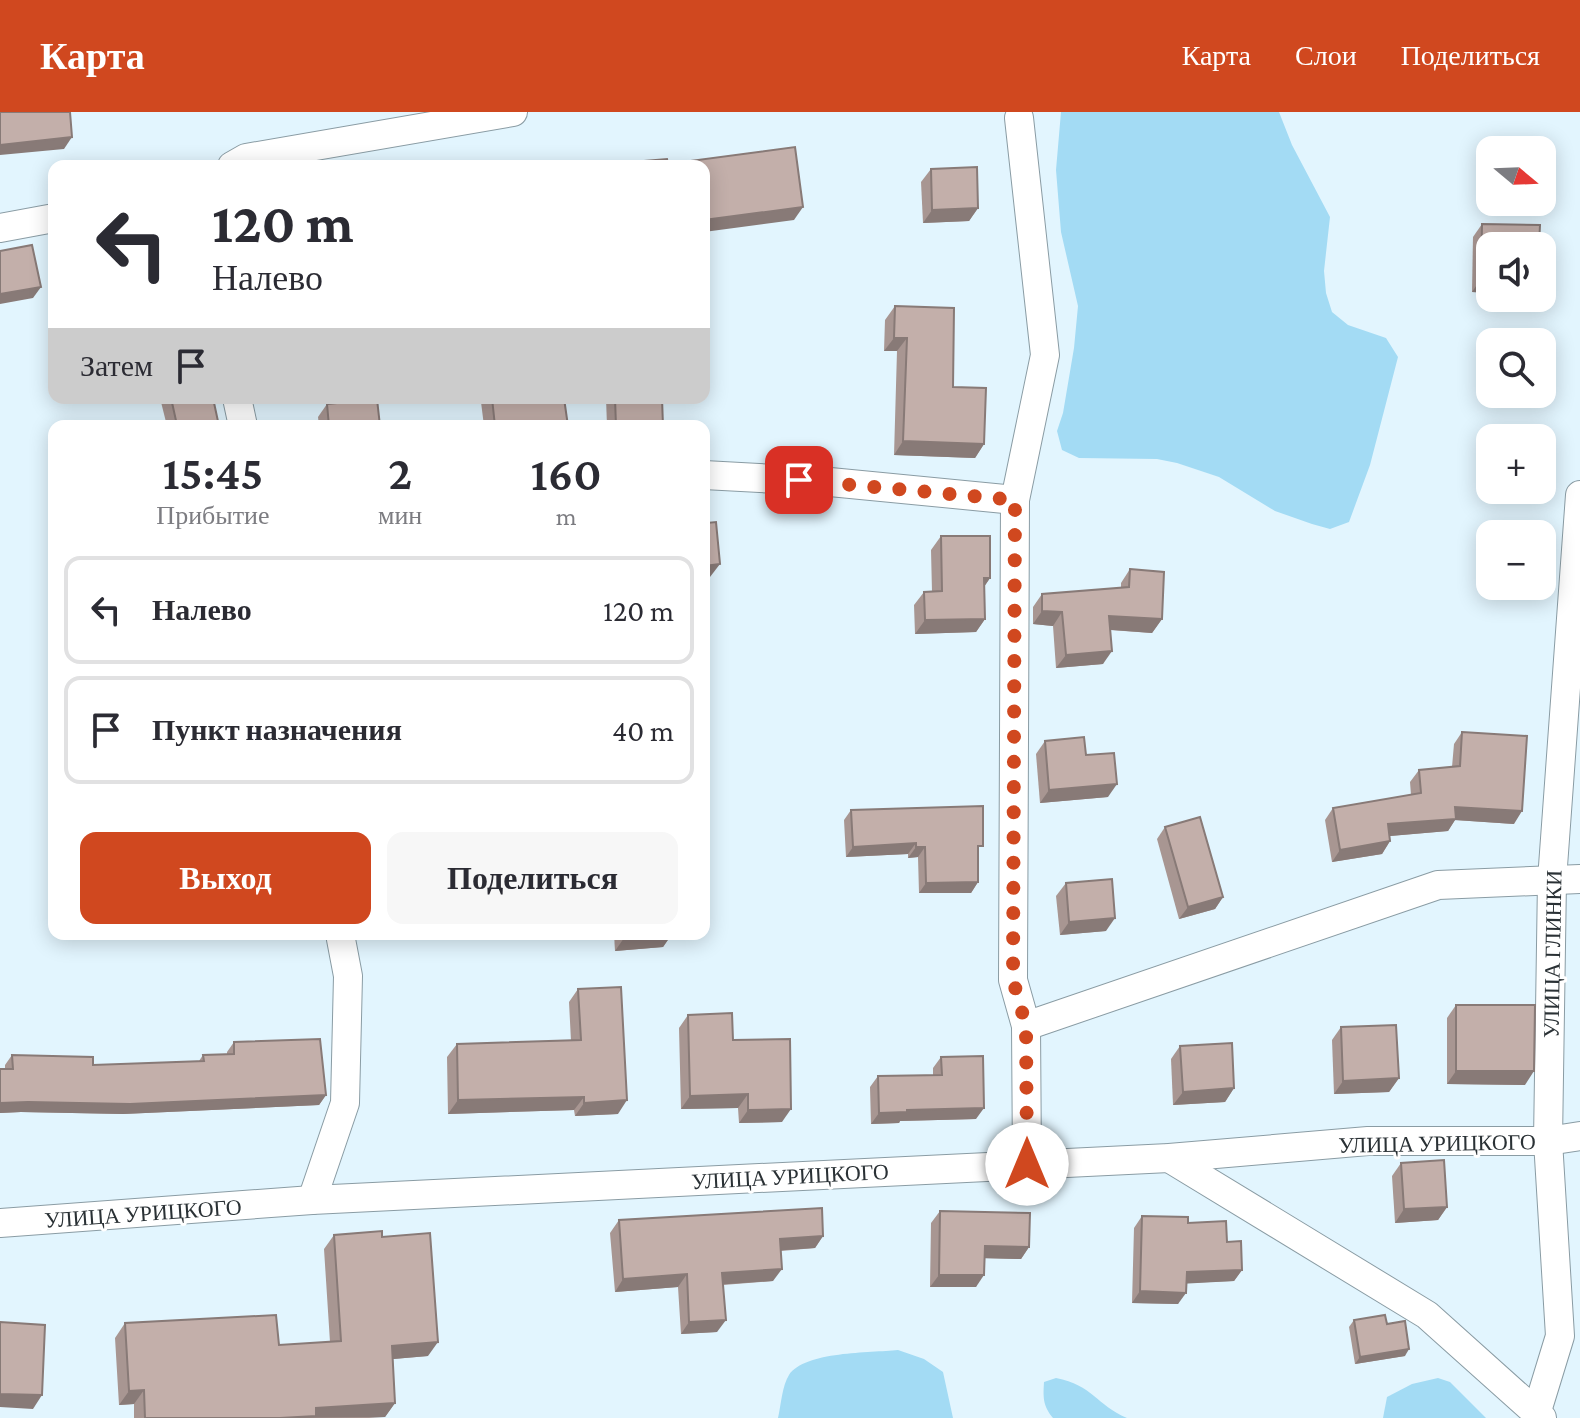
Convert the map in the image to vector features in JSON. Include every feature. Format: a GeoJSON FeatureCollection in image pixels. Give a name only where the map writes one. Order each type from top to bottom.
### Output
{"type":"FeatureCollection","features":[{"type":"Feature","properties":{"kind":"street"},"geometry":{"type":"LineString","coordinates":[[242,160],[513,112]]}},
{"type":"Feature","properties":{"kind":"street"},"geometry":{"type":"LineString","coordinates":[[1019,118],[1045,355],[1015,500],[1013,980],[1026,1026],[1027,1164]]}},
{"type":"Feature","properties":{"kind":"street"},"geometry":{"type":"LineString","coordinates":[[0,228],[48,219]]}},
{"type":"Feature","properties":{"kind":"street"},"geometry":{"type":"LineString","coordinates":[[710,475],[830,482],[1015,500]]}},
{"type":"Feature","properties":{"kind":"street","name":"УЛИЦА ГЛИНКИ"},"geometry":{"type":"LineString","coordinates":[[1539,1414],[1560,1336],[1548,1141],[1566,880],[1580,495]]}},
{"type":"Feature","properties":{"kind":"street"},"geometry":{"type":"LineString","coordinates":[[1026,1026],[1438,885],[1566,880]]}},
{"type":"Feature","properties":{"kind":"street"},"geometry":{"type":"LineString","coordinates":[[312,1200],[345,1103],[348,976],[341,940]]}},
{"type":"Feature","properties":{"kind":"street","name":"УЛИЦА УРИЦКОГО"},"geometry":{"type":"LineString","coordinates":[[0,1223],[312,1200],[1169,1158],[1368,1141],[1548,1141],[1580,1136]]}},
{"type":"Feature","properties":{"kind":"street"},"geometry":{"type":"LineString","coordinates":[[1169,1158],[1427,1315],[1539,1414]]}},
{"type":"Feature","properties":{"kind":"shaded area"},"geometry":{"type":"Polygon","coordinates":[[[1061,112],[1279,112],[1292,145],[1330,217],[1324,271],[1332,312],[1348,325],[1386,338],[1398,357],[1370,465],[1349,522],[1330,529],[1312,524],[1275,511],[1219,477],[1177,463],[1157,459],[1079,458],[1062,450],[1057,431],[1074,348],[1078,306],[1061,232],[1056,170],[1061,112]]]}},
{"type":"Feature","properties":{"kind":"shaded area"},"geometry":{"type":"Polygon","coordinates":[[[898,1350],[924,1359],[943,1372],[953,1418],[778,1418],[787,1379],[797,1367],[823,1357],[898,1350]]]}},
{"type":"Feature","properties":{"kind":"shaded area"},"geometry":{"type":"Polygon","coordinates":[[[1056,1378],[1087,1390],[1127,1418],[1053,1418],[1044,1402],[1044,1382],[1056,1378]]]}},
{"type":"Feature","properties":{"kind":"shaded area"},"geometry":{"type":"Polygon","coordinates":[[[1438,1378],[1450,1382],[1486,1418],[1383,1418],[1387,1397],[1412,1384],[1438,1378]]]}},
{"type":"Feature","properties":{"kind":"building"},"geometry":{"type":"Polygon","coordinates":[[[0,112],[70,112],[72,137],[0,145],[0,112]]]}},
{"type":"Feature","properties":{"kind":"building"},"geometry":{"type":"Polygon","coordinates":[[[795,147],[803,207],[710,219],[710,160],[698,160],[795,147]]]}},
{"type":"Feature","properties":{"kind":"building"},"geometry":{"type":"Polygon","coordinates":[[[977,167],[978,208],[932,210],[931,169],[977,167]]]}},
{"type":"Feature","properties":{"kind":"building"},"geometry":{"type":"Polygon","coordinates":[[[1482,224],[1540,225],[1540,232],[1482,232],[1482,224]]]}},
{"type":"Feature","properties":{"kind":"building"},"geometry":{"type":"Polygon","coordinates":[[[32,245],[41,287],[0,294],[0,251],[32,245]]]}},
{"type":"Feature","properties":{"kind":"building"},"geometry":{"type":"Polygon","coordinates":[[[895,306],[954,308],[953,387],[986,388],[984,444],[903,441],[907,338],[894,338],[895,306]]]}},
{"type":"Feature","properties":{"kind":"building"},"geometry":{"type":"Polygon","coordinates":[[[172,404],[214,404],[218,420],[176,420],[172,404]]]}},
{"type":"Feature","properties":{"kind":"building"},"geometry":{"type":"Polygon","coordinates":[[[327,404],[378,404],[379,420],[328,420],[327,404]]]}},
{"type":"Feature","properties":{"kind":"building"},"geometry":{"type":"Polygon","coordinates":[[[493,404],[565,404],[567,420],[494,420],[493,404]]]}},
{"type":"Feature","properties":{"kind":"building"},"geometry":{"type":"Polygon","coordinates":[[[615,404],[662,404],[663,420],[616,420],[615,404]]]}},
{"type":"Feature","properties":{"kind":"building"},"geometry":{"type":"Polygon","coordinates":[[[716,522],[720,564],[710,565],[710,523],[716,522]]]}},
{"type":"Feature","properties":{"kind":"building"},"geometry":{"type":"Polygon","coordinates":[[[941,536],[990,536],[990,578],[984,578],[985,619],[925,620],[924,592],[942,591],[941,536]]]}},
{"type":"Feature","properties":{"kind":"building"},"geometry":{"type":"Polygon","coordinates":[[[1130,569],[1164,572],[1162,619],[1109,616],[1112,651],[1066,655],[1062,612],[1042,611],[1042,594],[1129,587],[1130,569]]]}},
{"type":"Feature","properties":{"kind":"building"},"geometry":{"type":"Polygon","coordinates":[[[1462,732],[1527,736],[1522,811],[1455,807],[1456,819],[1388,824],[1390,841],[1340,850],[1333,808],[1421,793],[1419,770],[1460,766],[1462,732]]]}},
{"type":"Feature","properties":{"kind":"building"},"geometry":{"type":"Polygon","coordinates":[[[1084,737],[1086,755],[1114,753],[1117,784],[1049,790],[1045,741],[1084,737]]]}},
{"type":"Feature","properties":{"kind":"building"},"geometry":{"type":"Polygon","coordinates":[[[983,806],[983,846],[978,846],[978,882],[926,883],[925,847],[916,847],[916,843],[853,847],[851,810],[983,806]]]}},
{"type":"Feature","properties":{"kind":"building"},"geometry":{"type":"Polygon","coordinates":[[[1200,817],[1223,897],[1188,907],[1165,827],[1200,817]]]}},
{"type":"Feature","properties":{"kind":"building"},"geometry":{"type":"Polygon","coordinates":[[[1112,879],[1115,918],[1069,922],[1066,883],[1112,879]]]}},
{"type":"Feature","properties":{"kind":"building"},"geometry":{"type":"Polygon","coordinates":[[[621,987],[627,1100],[584,1103],[584,1097],[458,1100],[457,1044],[581,1040],[578,989],[621,987]]]}},
{"type":"Feature","properties":{"kind":"building"},"geometry":{"type":"Polygon","coordinates":[[[1456,1005],[1535,1005],[1534,1071],[1456,1071],[1456,1005]]]}},
{"type":"Feature","properties":{"kind":"building"},"geometry":{"type":"Polygon","coordinates":[[[732,1013],[733,1040],[790,1039],[791,1109],[748,1110],[748,1094],[690,1096],[688,1015],[732,1013]]]}},
{"type":"Feature","properties":{"kind":"building"},"geometry":{"type":"Polygon","coordinates":[[[1396,1025],[1399,1078],[1343,1081],[1341,1027],[1396,1025]]]}},
{"type":"Feature","properties":{"kind":"building"},"geometry":{"type":"Polygon","coordinates":[[[320,1039],[326,1095],[130,1104],[0,1103],[0,1069],[13,1069],[12,1055],[93,1057],[93,1065],[204,1061],[203,1055],[234,1054],[234,1042],[320,1039]]]}},
{"type":"Feature","properties":{"kind":"building"},"geometry":{"type":"Polygon","coordinates":[[[1232,1043],[1234,1088],[1183,1092],[1180,1046],[1232,1043]]]}},
{"type":"Feature","properties":{"kind":"building"},"geometry":{"type":"Polygon","coordinates":[[[983,1056],[984,1108],[879,1113],[878,1076],[942,1075],[941,1057],[983,1056]]]}},
{"type":"Feature","properties":{"kind":"building"},"geometry":{"type":"Polygon","coordinates":[[[1444,1160],[1447,1207],[1404,1209],[1401,1163],[1444,1160]]]}},
{"type":"Feature","properties":{"kind":"building"},"geometry":{"type":"Polygon","coordinates":[[[822,1208],[823,1236],[780,1239],[782,1269],[722,1273],[726,1320],[689,1322],[687,1274],[623,1279],[619,1220],[822,1208]]]}},
{"type":"Feature","properties":{"kind":"building"},"geometry":{"type":"Polygon","coordinates":[[[940,1211],[1030,1213],[1029,1247],[985,1246],[984,1275],[939,1275],[940,1211]]]}},
{"type":"Feature","properties":{"kind":"building"},"geometry":{"type":"Polygon","coordinates":[[[1142,1216],[1188,1217],[1188,1223],[1226,1221],[1227,1242],[1241,1241],[1242,1270],[1187,1272],[1186,1293],[1140,1291],[1142,1216]]]}},
{"type":"Feature","properties":{"kind":"building"},"geometry":{"type":"Polygon","coordinates":[[[382,1231],[382,1237],[430,1233],[438,1342],[392,1346],[395,1403],[316,1408],[316,1416],[145,1418],[144,1390],[129,1391],[125,1323],[276,1315],[279,1345],[341,1341],[334,1235],[382,1231]]]}},
{"type":"Feature","properties":{"kind":"building"},"geometry":{"type":"Polygon","coordinates":[[[1385,1315],[1387,1324],[1405,1321],[1409,1349],[1360,1357],[1354,1320],[1385,1315]]]}},
{"type":"Feature","properties":{"kind":"building"},"geometry":{"type":"Polygon","coordinates":[[[0,1322],[45,1325],[42,1395],[0,1394],[0,1322]]]}},
{"type":"Feature","properties":{"kind":"route"},"geometry":{"type":"LineString","coordinates":[[799,480],[1015,500],[1013,980],[1026,1026],[1027,1164]]}}]}
